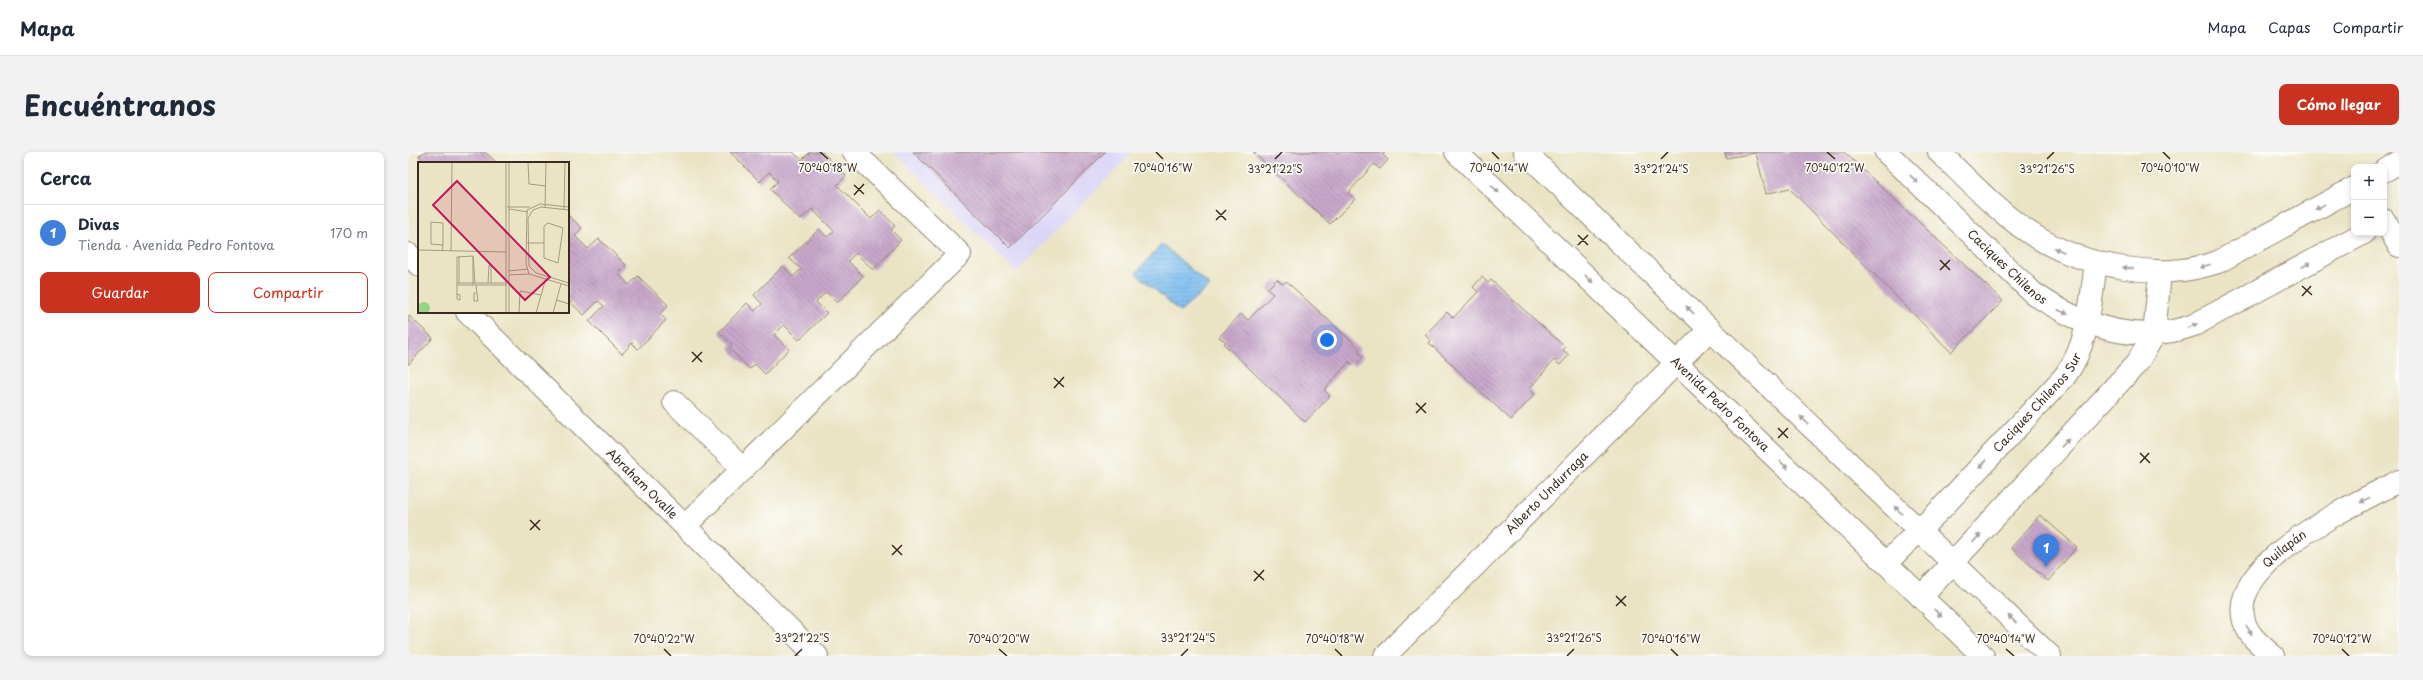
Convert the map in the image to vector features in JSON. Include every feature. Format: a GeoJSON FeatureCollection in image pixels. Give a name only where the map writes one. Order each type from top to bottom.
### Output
{"type":"FeatureCollection","features":[{"type":"Feature","properties":{"kind":"street"},"geometry":{"type":"LineString","coordinates":[[685,526],[960,254],[854,152]]}},
{"type":"Feature","properties":{"kind":"street","name":"Avenida Pedro Fontova"},"geometry":{"type":"LineString","coordinates":[[1456,152],[1983,656]]}},
{"type":"Feature","properties":{"kind":"street"},"geometry":{"type":"LineString","coordinates":[[1525,152],[2050,656]]}},
{"type":"Feature","properties":{"kind":"street","name":"Caciques Chilenos"},"geometry":{"type":"LineString","coordinates":[[1886,152],[2033,293],[2056,309],[2087,323],[2130,333],[2154,335]]}},
{"type":"Feature","properties":{"kind":"street"},"geometry":{"type":"LineString","coordinates":[[1939,152],[2012,222],[2033,237],[2055,249],[2096,264],[2160,273],[2198,268],[2218,262],[2351,190]]}},
{"type":"Feature","properties":{"kind":"street"},"geometry":{"type":"LineString","coordinates":[[2387,169],[2399,162]]}},
{"type":"Feature","properties":{"kind":"street"},"geometry":{"type":"LineString","coordinates":[[2388,220],[2399,246]]}},
{"type":"Feature","properties":{"kind":"street"},"geometry":{"type":"LineString","coordinates":[[2154,335],[2178,331],[2194,325],[2358,236]]}},
{"type":"Feature","properties":{"kind":"street"},"geometry":{"type":"LineString","coordinates":[[408,254],[418,264]]}},
{"type":"Feature","properties":{"kind":"street","name":"Caciques Chilenos Sur"},"geometry":{"type":"LineString","coordinates":[[1886,564],[1918,529],[1941,509],[2065,376],[2076,361],[2087,323],[2096,264]]}},
{"type":"Feature","properties":{"kind":"street"},"geometry":{"type":"LineString","coordinates":[[1921,596],[2125,378],[2154,335],[2160,273]]}},
{"type":"Feature","properties":{"kind":"street","name":"Abraham Ovalle"},"geometry":{"type":"LineString","coordinates":[[468,313],[817,656]]}},
{"type":"Feature","properties":{"kind":"street","name":"Alberto Undurraga"},"geometry":{"type":"LineString","coordinates":[[1385,656],[1710,329]]}},
{"type":"Feature","properties":{"kind":"street"},"geometry":{"type":"LineString","coordinates":[[674,402],[743,469]]}},
{"type":"Feature","properties":{"kind":"street","name":"Quilapán"},"geometry":{"type":"LineString","coordinates":[[2272,656],[2249,632],[2243,609],[2245,598],[2262,568],[2301,535],[2399,481]]}},
{"type":"Feature","properties":{"kind":"shaded area"},"geometry":{"type":"Polygon","coordinates":[[[894,152],[1133,152],[1016,272],[894,152]]]}},
{"type":"Feature","properties":{"kind":"water"},"geometry":{"type":"Polygon","coordinates":[[[1162,244],[1210,286],[1180,312],[1136,273],[1162,244]]]}},
{"type":"Feature","properties":{"kind":"building"},"geometry":{"type":"Polygon","coordinates":[[[424,152],[485,152],[496,162],[425,162],[419,156],[424,152]]]}},
{"type":"Feature","properties":{"kind":"building"},"geometry":{"type":"Polygon","coordinates":[[[730,152],[793,152],[802,160],[810,152],[822,152],[846,176],[837,185],[871,219],[880,210],[895,226],[891,230],[901,240],[873,270],[856,253],[848,261],[863,276],[837,303],[826,292],[816,302],[827,313],[799,340],[784,325],[774,335],[789,349],[765,374],[755,364],[750,369],[729,349],[732,345],[719,332],[747,303],[755,311],[762,304],[754,295],[783,266],[793,277],[801,269],[789,258],[819,229],[827,237],[834,231],[812,209],[800,220],[770,189],[778,181],[769,172],[760,182],[730,152]]]}},
{"type":"Feature","properties":{"kind":"building"},"geometry":{"type":"Polygon","coordinates":[[[913,152],[1105,152],[1010,248],[913,152]]]}},
{"type":"Feature","properties":{"kind":"building"},"geometry":{"type":"Polygon","coordinates":[[[1253,152],[1385,152],[1383,155],[1388,160],[1380,169],[1374,164],[1348,193],[1355,199],[1330,224],[1253,152]]]}},
{"type":"Feature","properties":{"kind":"building"},"geometry":{"type":"Polygon","coordinates":[[[1725,152],[1844,152],[2003,301],[1951,352],[1789,188],[1766,194],[1756,153],[1726,158],[1725,152]]]}},
{"type":"Feature","properties":{"kind":"building"},"geometry":{"type":"Polygon","coordinates":[[[569,216],[582,228],[575,236],[588,249],[599,239],[626,265],[618,273],[629,285],[638,276],[668,305],[660,314],[666,320],[638,349],[632,343],[622,354],[589,321],[604,306],[598,301],[584,315],[569,301],[569,216]]]}},
{"type":"Feature","properties":{"kind":"building"},"geometry":{"type":"Polygon","coordinates":[[[1482,277],[1488,283],[1491,280],[1565,347],[1563,350],[1569,355],[1560,365],[1554,360],[1529,389],[1535,394],[1511,420],[1429,343],[1431,341],[1425,335],[1447,312],[1453,318],[1478,292],[1473,287],[1482,277]]]}},
{"type":"Feature","properties":{"kind":"building"},"geometry":{"type":"Polygon","coordinates":[[[1277,279],[1283,284],[1286,281],[1360,349],[1358,352],[1363,357],[1355,366],[1349,362],[1324,390],[1330,396],[1305,422],[1224,344],[1226,342],[1219,337],[1241,314],[1248,320],[1273,294],[1267,289],[1277,279]]]}},
{"type":"Feature","properties":{"kind":"building"},"geometry":{"type":"Polygon","coordinates":[[[408,315],[433,338],[408,365],[408,315]]]}},
{"type":"Feature","properties":{"kind":"building"},"geometry":{"type":"Polygon","coordinates":[[[2040,515],[2077,547],[2048,581],[2011,548],[2040,515]]]}},
{"type":"Feature","properties":{"kind":"place","name":"Divas"},"geometry":{"type":"Point","coordinates":[2046,567]}}]}
